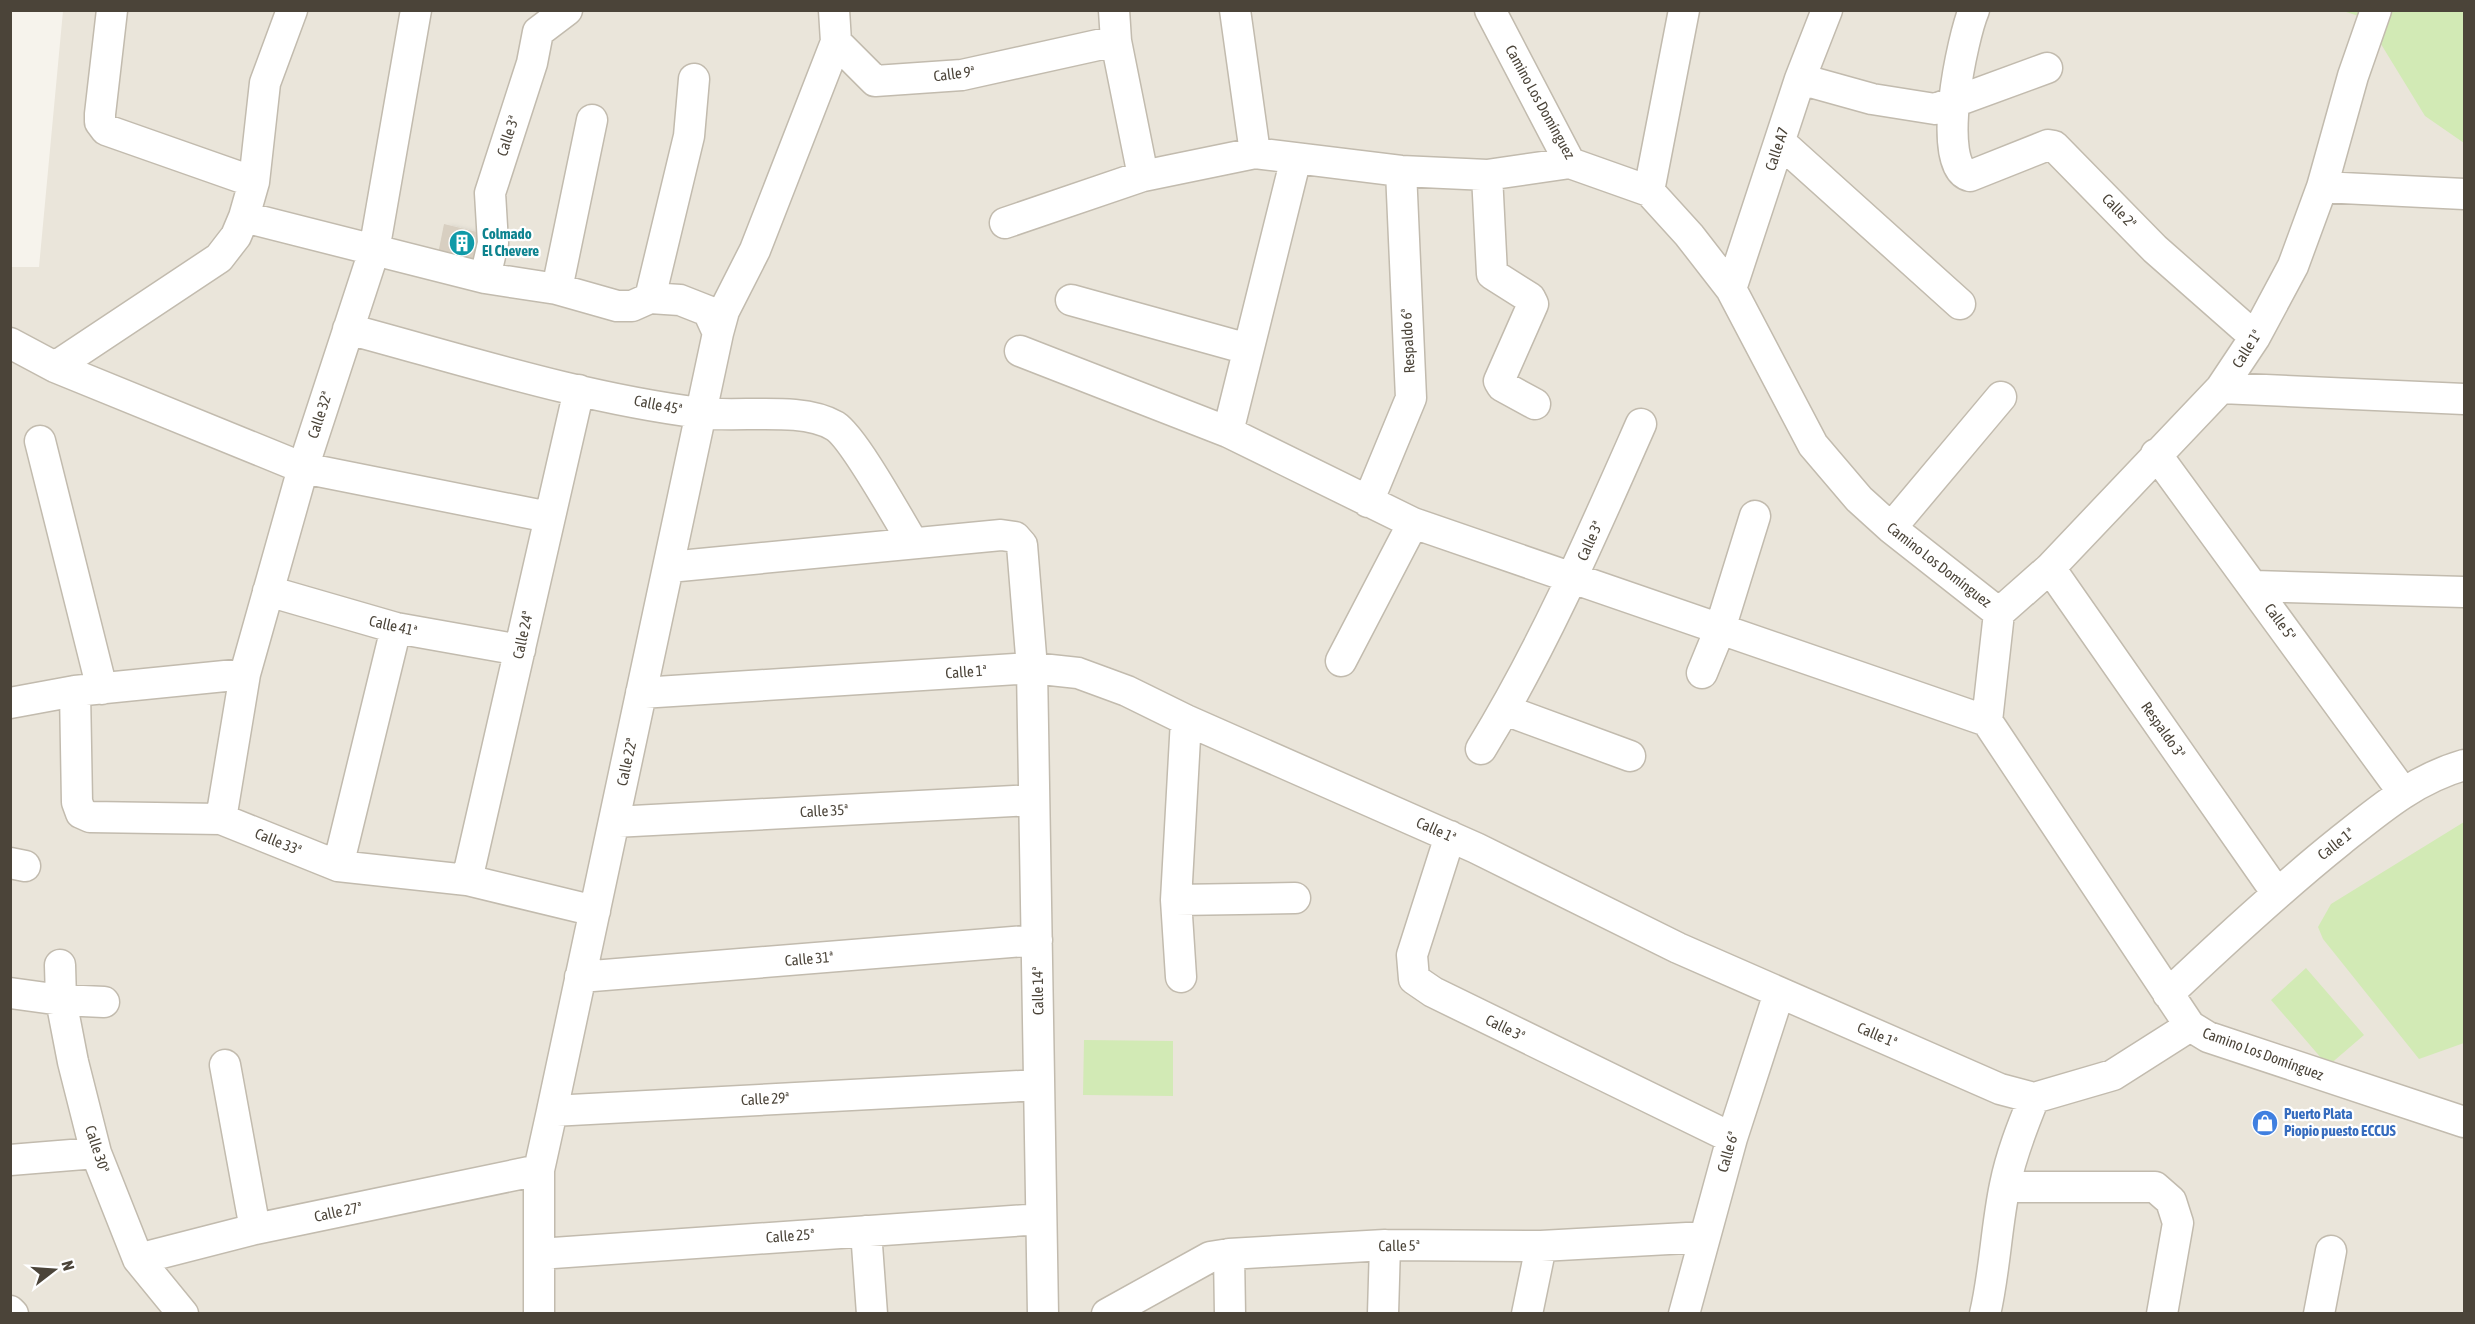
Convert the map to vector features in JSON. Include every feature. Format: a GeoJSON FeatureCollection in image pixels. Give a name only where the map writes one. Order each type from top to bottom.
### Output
{"type":"FeatureCollection","features":[{"type":"Feature","properties":{"kind":"street"},"geometry":{"type":"LineString","coordinates":[[112,10],[100,114],[100,122],[106,130],[254,182]]}},
{"type":"Feature","properties":{"kind":"street"},"geometry":{"type":"LineString","coordinates":[[55,367],[219,258],[236,236],[244,218],[254,182],[266,83],[292,10]]}},
{"type":"Feature","properties":{"kind":"street","name":"Calle 32ª"},"geometry":{"type":"LineString","coordinates":[[221,819],[244,675],[303,468],[374,251],[416,10]]}},
{"type":"Feature","properties":{"kind":"street","name":"Calle 3ª"},"geometry":{"type":"LineString","coordinates":[[485,278],[493,243],[490,193],[532,63],[538,32],[567,10]]}},
{"type":"Feature","properties":{"kind":"street"},"geometry":{"type":"LineString","coordinates":[[834,10],[836,42]]}},
{"type":"Feature","properties":{"kind":"street"},"geometry":{"type":"LineString","coordinates":[[1114,10],[1116,41],[1143,176]]}},
{"type":"Feature","properties":{"kind":"street"},"geometry":{"type":"LineString","coordinates":[[1235,10],[1255,153]]}},
{"type":"Feature","properties":{"kind":"street","name":"Camino Los Domínguez"},"geometry":{"type":"LineString","coordinates":[[1490,10],[1570,163],[1649,191],[1689,235],[1731,289],[1813,445],[1859,499],[1891,528],[1999,613],[1987,721],[2190,1026],[2208,1037],[2464,1122]]}},
{"type":"Feature","properties":{"kind":"street"},"geometry":{"type":"LineString","coordinates":[[1649,191],[1684,10]]}},
{"type":"Feature","properties":{"kind":"street","name":"Calle A7"},"geometry":{"type":"LineString","coordinates":[[1731,289],[1800,79],[1827,10]]}},
{"type":"Feature","properties":{"kind":"street"},"geometry":{"type":"LineString","coordinates":[[1954,102],[1974,10]]}},
{"type":"Feature","properties":{"kind":"street","name":"Calle 1ª"},"geometry":{"type":"LineString","coordinates":[[1999,613],[2050,568],[2221,388],[2255,337],[2294,267],[2322,187],[2353,76],[2376,10]]}},
{"type":"Feature","properties":{"kind":"street","name":"Calle 9ª"},"geometry":{"type":"LineString","coordinates":[[836,42],[875,81],[962,75],[1116,41]]}},
{"type":"Feature","properties":{"kind":"street","name":"Calle 22ª"},"geometry":{"type":"LineString","coordinates":[[552,1111],[718,333],[724,311],[755,250],[836,42]]}},
{"type":"Feature","properties":{"kind":"street"},"geometry":{"type":"LineString","coordinates":[[1800,79],[1872,99],[1935,109],[2047,68]]}},
{"type":"Feature","properties":{"kind":"street"},"geometry":{"type":"LineString","coordinates":[[651,298],[689,136],[694,79]]}},
{"type":"Feature","properties":{"kind":"street","name":"Calle 2ª"},"geometry":{"type":"LineString","coordinates":[[1954,102],[1951,139],[1961,170],[1966,175],[1970,176],[2048,145],[2054,146],[2155,249],[2255,337]]}},
{"type":"Feature","properties":{"kind":"street"},"geometry":{"type":"LineString","coordinates":[[557,289],[592,120]]}},
{"type":"Feature","properties":{"kind":"street"},"geometry":{"type":"LineString","coordinates":[[1780,142],[1960,304]]}},
{"type":"Feature","properties":{"kind":"street"},"geometry":{"type":"LineString","coordinates":[[1005,223],[1143,176],[1255,153],[1401,171],[1487,175],[1570,163]]}},
{"type":"Feature","properties":{"kind":"street"},"geometry":{"type":"LineString","coordinates":[[1228,432],[1296,158]]}},
{"type":"Feature","properties":{"kind":"street","name":"Respaldo 6ª"},"geometry":{"type":"LineString","coordinates":[[1368,502],[1411,398],[1401,171]]}},
{"type":"Feature","properties":{"kind":"street"},"geometry":{"type":"LineString","coordinates":[[1487,175],[1492,274],[1530,298],[1533,304],[1498,381],[1502,386],[1535,404]]}},
{"type":"Feature","properties":{"kind":"street"},"geometry":{"type":"LineString","coordinates":[[2322,187],[2464,194]]}},
{"type":"Feature","properties":{"kind":"street"},"geometry":{"type":"LineString","coordinates":[[244,218],[485,278],[557,289],[616,306],[632,306],[651,298],[680,300],[708,311],[718,333]]}},
{"type":"Feature","properties":{"kind":"street"},"geometry":{"type":"LineString","coordinates":[[1071,300],[1248,349]]}},
{"type":"Feature","properties":{"kind":"street","name":"Calle 45ª"},"geometry":{"type":"LineString","coordinates":[[348,329],[579,390],[702,413],[812,417],[837,427],[855,449],[913,543]]}},
{"type":"Feature","properties":{"kind":"street"},"geometry":{"type":"LineString","coordinates":[[10,343],[55,367],[303,468],[549,517]]}},
{"type":"Feature","properties":{"kind":"street"},"geometry":{"type":"LineString","coordinates":[[1020,351],[1228,432],[1413,523],[1987,721]]}},
{"type":"Feature","properties":{"kind":"street"},"geometry":{"type":"LineString","coordinates":[[2221,388],[2464,399]]}},
{"type":"Feature","properties":{"kind":"street","name":"Calle 24ª"},"geometry":{"type":"LineString","coordinates":[[467,880],[579,390]]}},
{"type":"Feature","properties":{"kind":"street"},"geometry":{"type":"LineString","coordinates":[[1891,528],[2001,397]]}},
{"type":"Feature","properties":{"kind":"street","name":"Calle 3ª"},"geometry":{"type":"LineString","coordinates":[[1481,749],[1505,710],[1573,578],[1641,424]]}},
{"type":"Feature","properties":{"kind":"street"},"geometry":{"type":"LineString","coordinates":[[40,441],[89,690]]}},
{"type":"Feature","properties":{"kind":"street","name":"Calle 5ª"},"geometry":{"type":"LineString","coordinates":[[2156,454],[2402,791]]}},
{"type":"Feature","properties":{"kind":"street"},"geometry":{"type":"LineString","coordinates":[[1702,673],[1720,629],[1755,516]]}},
{"type":"Feature","properties":{"kind":"street"},"geometry":{"type":"LineString","coordinates":[[1341,661],[1413,523]]}},
{"type":"Feature","properties":{"kind":"street","name":"Calle 14ª"},"geometry":{"type":"LineString","coordinates":[[913,543],[1001,535],[1015,537],[1022,546],[1032,668],[1043,1314]]}},
{"type":"Feature","properties":{"kind":"street"},"geometry":{"type":"LineString","coordinates":[[669,567],[913,543]]}},
{"type":"Feature","properties":{"kind":"street","name":"Respaldo 3ª"},"geometry":{"type":"LineString","coordinates":[[2050,568],[2276,892]]}},
{"type":"Feature","properties":{"kind":"street"},"geometry":{"type":"LineString","coordinates":[[2254,586],[2464,592]]}},
{"type":"Feature","properties":{"kind":"street","name":"Calle 41ª"},"geometry":{"type":"LineString","coordinates":[[268,591],[396,628],[520,650]]}},
{"type":"Feature","properties":{"kind":"street"},"geometry":{"type":"LineString","coordinates":[[338,866],[396,628]]}},
{"type":"Feature","properties":{"kind":"street","name":"Calle 1ª"},"geometry":{"type":"LineString","coordinates":[[641,693],[1032,668],[1078,673],[1127,691],[1186,720],[1450,836],[1678,948],[1779,993],[2000,1089],[2034,1098]]}},
{"type":"Feature","properties":{"kind":"street"},"geometry":{"type":"LineString","coordinates":[[10,703],[89,690],[244,675]]}},
{"type":"Feature","properties":{"kind":"street","name":"Calle 33ª"},"geometry":{"type":"LineString","coordinates":[[89,690],[77,802],[81,813],[90,817],[221,819],[338,866],[467,880],[595,911]]}},
{"type":"Feature","properties":{"kind":"street"},"geometry":{"type":"LineString","coordinates":[[1505,710],[1630,756]]}},
{"type":"Feature","properties":{"kind":"street"},"geometry":{"type":"LineString","coordinates":[[1181,977],[1176,900],[1186,720]]}},
{"type":"Feature","properties":{"kind":"street","name":"Calle 1ª"},"geometry":{"type":"LineString","coordinates":[[2168,994],[2276,892],[2402,791],[2437,773],[2464,765]]}},
{"type":"Feature","properties":{"kind":"street","name":"Calle 35ª"},"geometry":{"type":"LineString","coordinates":[[614,822],[1034,800]]}},
{"type":"Feature","properties":{"kind":"street","name":"Calle 3ª"},"geometry":{"type":"LineString","coordinates":[[1450,836],[1412,955],[1414,979],[1432,992],[1732,1138]]}},
{"type":"Feature","properties":{"kind":"street"},"geometry":{"type":"LineString","coordinates":[[1176,900],[1295,898]]}},
{"type":"Feature","properties":{"kind":"street","name":"Calle 31ª"},"geometry":{"type":"LineString","coordinates":[[580,977],[1037,940]]}},
{"type":"Feature","properties":{"kind":"street","name":"Calle 30ª"},"geometry":{"type":"LineString","coordinates":[[60,965],[61,1000],[73,1062],[96,1153],[138,1259],[183,1314]]}},
{"type":"Feature","properties":{"kind":"street"},"geometry":{"type":"LineString","coordinates":[[10,993],[61,1000],[104,1002]]}},
{"type":"Feature","properties":{"kind":"street","name":"Calle 6ª"},"geometry":{"type":"LineString","coordinates":[[1684,1314],[1732,1138],[1779,993]]}},
{"type":"Feature","properties":{"kind":"street"},"geometry":{"type":"LineString","coordinates":[[1985,1314],[1993,1282],[2005,1187],[2016,1141],[2034,1098],[2114,1075],[2190,1026]]}},
{"type":"Feature","properties":{"kind":"street"},"geometry":{"type":"LineString","coordinates":[[225,1065],[255,1229]]}},
{"type":"Feature","properties":{"kind":"street","name":"Calle 29ª"},"geometry":{"type":"LineString","coordinates":[[552,1111],[1039,1085]]}},
{"type":"Feature","properties":{"kind":"street"},"geometry":{"type":"LineString","coordinates":[[539,1314],[539,1170],[552,1111]]}},
{"type":"Feature","properties":{"kind":"street"},"geometry":{"type":"LineString","coordinates":[[10,1160],[96,1153]]}},
{"type":"Feature","properties":{"kind":"street","name":"Calle 27ª"},"geometry":{"type":"LineString","coordinates":[[138,1259],[255,1229],[539,1170]]}},
{"type":"Feature","properties":{"kind":"street"},"geometry":{"type":"LineString","coordinates":[[2005,1187],[2155,1187],[2171,1201],[2178,1223],[2162,1314]]}},
{"type":"Feature","properties":{"kind":"street","name":"Calle 25ª"},"geometry":{"type":"LineString","coordinates":[[539,1254],[1041,1219]]}},
{"type":"Feature","properties":{"kind":"street"},"geometry":{"type":"LineString","coordinates":[[866,1231],[872,1314]]}},
{"type":"Feature","properties":{"kind":"street","name":"Calle 5ª"},"geometry":{"type":"LineString","coordinates":[[1107,1314],[1210,1257],[1229,1254],[1385,1245],[1541,1246],[1705,1237]]}},
{"type":"Feature","properties":{"kind":"street"},"geometry":{"type":"LineString","coordinates":[[1383,1314],[1385,1245]]}},
{"type":"Feature","properties":{"kind":"street"},"geometry":{"type":"LineString","coordinates":[[1527,1314],[1541,1246]]}},
{"type":"Feature","properties":{"kind":"street"},"geometry":{"type":"LineString","coordinates":[[2319,1314],[2331,1251]]}},
{"type":"Feature","properties":{"kind":"street"},"geometry":{"type":"LineString","coordinates":[[1229,1254],[1230,1314]]}},
{"type":"Feature","properties":{"kind":"shaded area"},"geometry":{"type":"Polygon","coordinates":[[[63,11],[2464,11],[2464,1313],[11,1314],[10,267],[39,267],[63,11]]]}},
{"type":"Feature","properties":{"kind":"green space"},"geometry":{"type":"Polygon","coordinates":[[[2343,11],[2464,11],[2464,143],[2425,116],[2365,18],[2343,11]]]}},
{"type":"Feature","properties":{"kind":"green space"},"geometry":{"type":"Polygon","coordinates":[[[2464,822],[2464,1043],[2419,1059],[2323,939],[2318,927],[2331,904],[2464,822]]]}},
{"type":"Feature","properties":{"kind":"green space"},"geometry":{"type":"Polygon","coordinates":[[[2306,968],[2364,1035],[2328,1066],[2271,1000],[2306,968]]]}},
{"type":"Feature","properties":{"kind":"green space"},"geometry":{"type":"Polygon","coordinates":[[[1084,1040],[1173,1041],[1173,1096],[1083,1095],[1084,1040]]]}},
{"type":"Feature","properties":{"kind":"building","name":"Colmado El Chevere"},"geometry":{"type":"Polygon","coordinates":[[[444,224],[485,234],[480,265],[437,259],[444,224]]]}},
{"type":"Feature","properties":{"kind":"place","name":"Colmado El Chevere"},"geometry":{"type":"Point","coordinates":[462,243]}},
{"type":"Feature","properties":{"kind":"place","name":"Puerto Plata Piopio puesto ECCUS"},"geometry":{"type":"Point","coordinates":[2265,1123]}}]}
